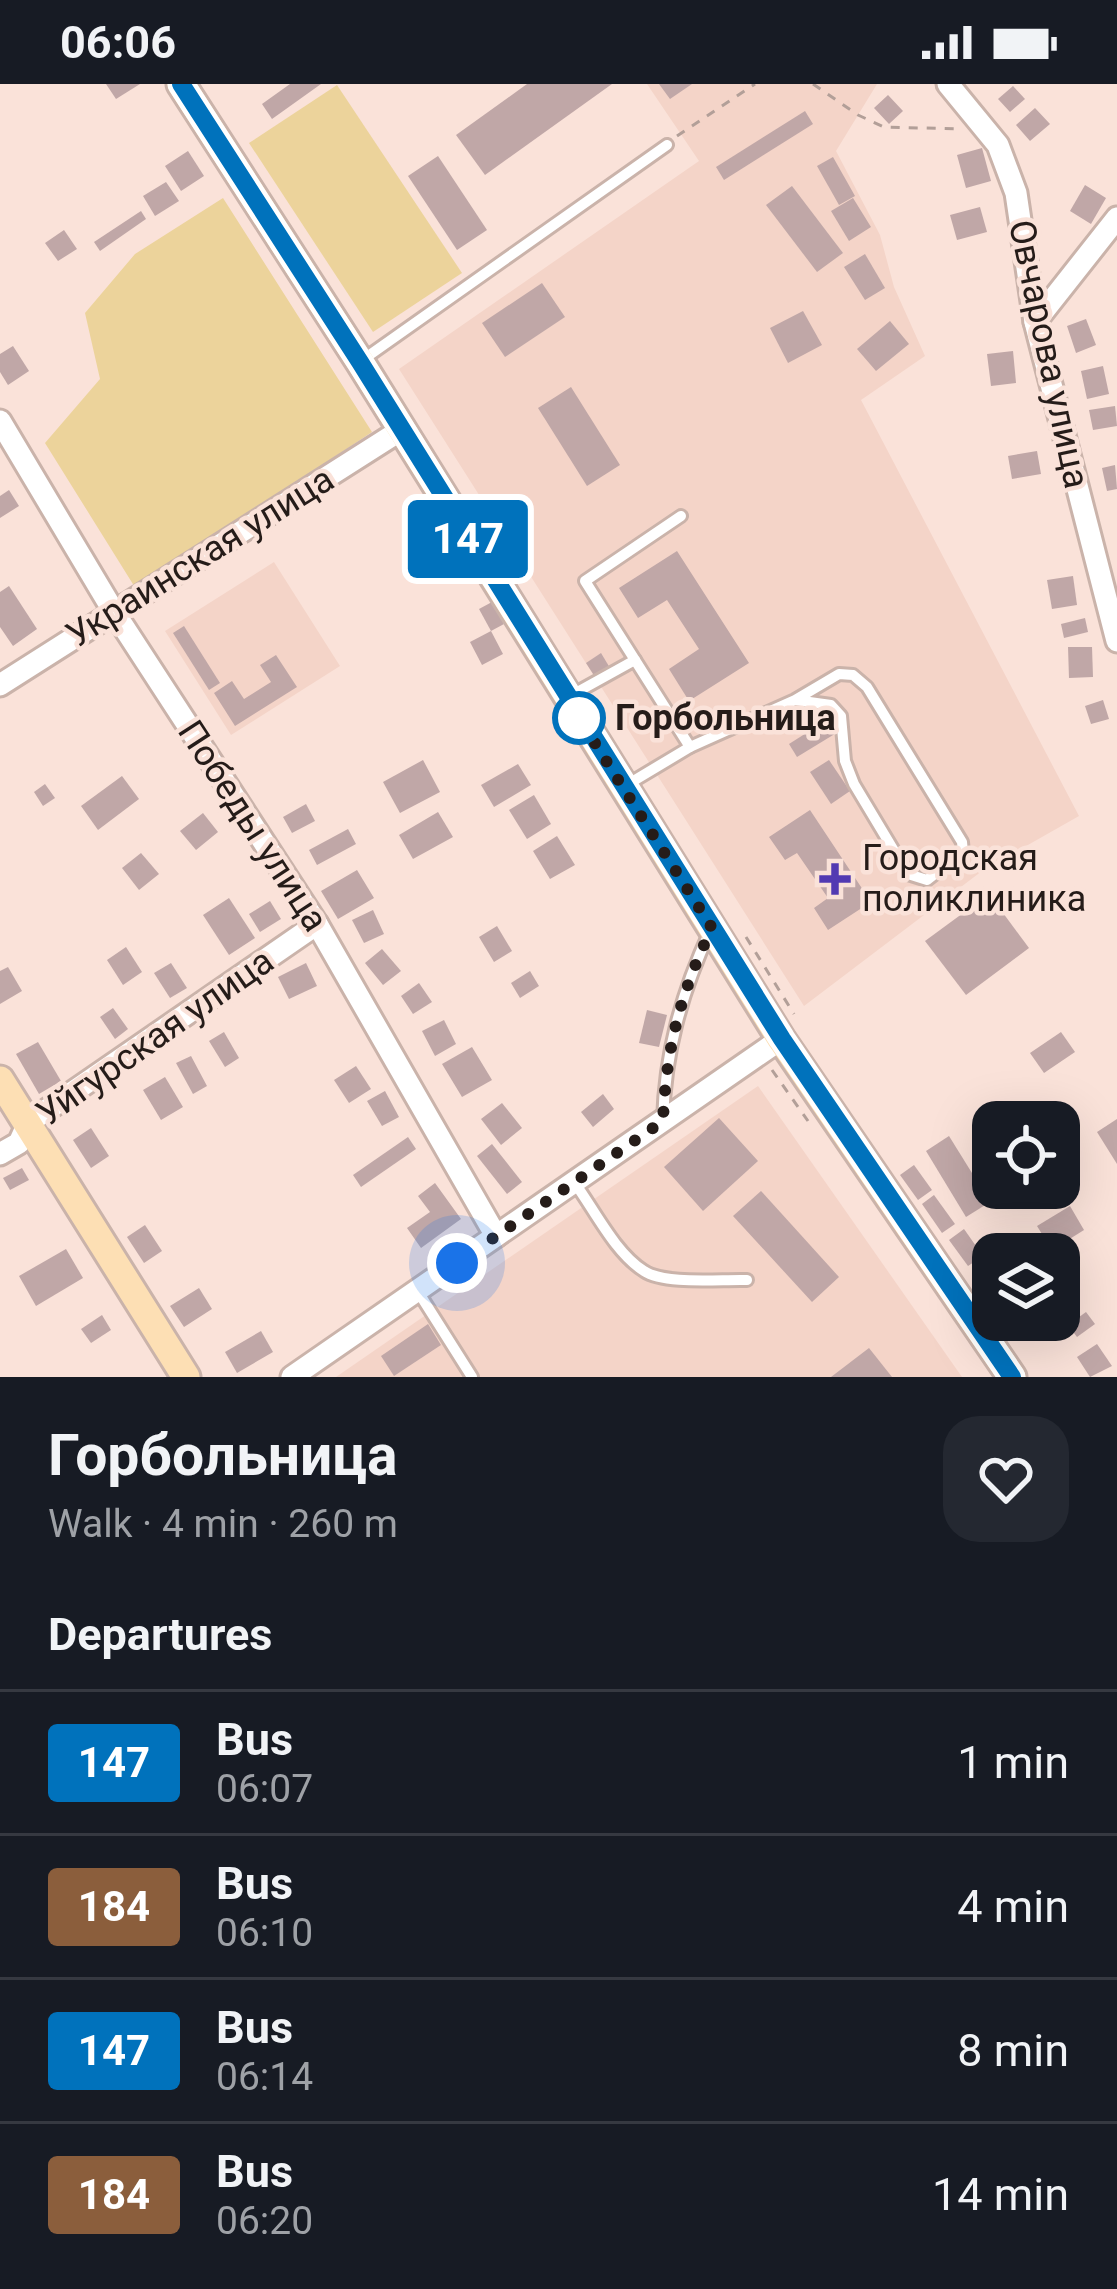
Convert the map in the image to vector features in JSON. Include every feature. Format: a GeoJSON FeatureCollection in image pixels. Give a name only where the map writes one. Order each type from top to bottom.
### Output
{"type":"FeatureCollection","features":[{"type":"Feature","properties":{"kind":"main road"},"geometry":{"type":"LineString","coordinates":[[181,84],[782,1039],[1012,1377]]}},
{"type":"Feature","properties":{"kind":"main road"},"geometry":{"type":"LineString","coordinates":[[0,1080],[186,1377]]}},
{"type":"Feature","properties":{"kind":"street","name":"Овчарова улица"},"geometry":{"type":"LineString","coordinates":[[948,84],[998,145],[1016,193],[1035,322],[1117,641]]}},
{"type":"Feature","properties":{"kind":"street"},"geometry":{"type":"LineString","coordinates":[[1035,322],[1117,218]]}},
{"type":"Feature","properties":{"kind":"street","name":"Победы улица"},"geometry":{"type":"LineString","coordinates":[[0,421],[114,613],[317,924],[496,1236]]}},
{"type":"Feature","properties":{"kind":"street","name":"Украинская улица"},"geometry":{"type":"LineString","coordinates":[[0,685],[401,430]]}},
{"type":"Feature","properties":{"kind":"street","name":"Уйгурская улица"},"geometry":{"type":"LineString","coordinates":[[0,1154],[19,1143],[28,1123],[317,924]]}},
{"type":"Feature","properties":{"kind":"street"},"geometry":{"type":"LineString","coordinates":[[292,1377],[782,1039]]}},
{"type":"Feature","properties":{"kind":"lane"},"geometry":{"type":"LineString","coordinates":[[360,362],[667,145]]}},
{"type":"Feature","properties":{"kind":"lane"},"geometry":{"type":"LineString","coordinates":[[681,516],[585,580],[690,747]]}},
{"type":"Feature","properties":{"kind":"lane"},"geometry":{"type":"LineString","coordinates":[[567,697],[635,660]]}},
{"type":"Feature","properties":{"kind":"lane"},"geometry":{"type":"LineString","coordinates":[[622,788],[690,747],[795,700],[839,674],[853,676],[867,687],[962,842],[958,858],[927,880],[908,874],[854,784],[845,761],[841,716],[831,705],[795,700]]}},
{"type":"Feature","properties":{"kind":"lane"},"geometry":{"type":"LineString","coordinates":[[663,1121],[665,1064],[678,1015],[712,928]]}},
{"type":"Feature","properties":{"kind":"lane"},"geometry":{"type":"LineString","coordinates":[[574,1182],[644,1272],[659,1277],[747,1280]]}},
{"type":"Feature","properties":{"kind":"lane"},"geometry":{"type":"LineString","coordinates":[[417,1290],[472,1377]]}},
{"type":"Feature","properties":{"kind":"path"},"geometry":{"type":"LineString","coordinates":[[667,145],[755,84]]}},
{"type":"Feature","properties":{"kind":"path"},"geometry":{"type":"LineString","coordinates":[[813,84],[884,127],[986,130]]}},
{"type":"Feature","properties":{"kind":"shaded area"},"geometry":{"type":"Polygon","coordinates":[[[647,84],[877,84],[836,151],[880,235],[894,287],[925,356],[861,400],[1079,816],[982,871],[804,1006],[399,369],[699,161],[647,84]]]}},
{"type":"Feature","properties":{"kind":"shaded area"},"geometry":{"type":"Polygon","coordinates":[[[337,85],[462,273],[373,332],[249,143],[337,85]]]}},
{"type":"Feature","properties":{"kind":"shaded area"},"geometry":{"type":"Polygon","coordinates":[[[223,198],[372,432],[136,589],[45,443],[100,379],[85,313],[135,254],[223,198]]]}},
{"type":"Feature","properties":{"kind":"shaded area"},"geometry":{"type":"Polygon","coordinates":[[[274,562],[340,666],[231,735],[165,631],[274,562]]]}},
{"type":"Feature","properties":{"kind":"shaded area"},"geometry":{"type":"Polygon","coordinates":[[[758,1086],[962,1377],[336,1377],[758,1086]]]}},
{"type":"Feature","properties":{"kind":"building"},"geometry":{"type":"Polygon","coordinates":[[[106,84],[140,84],[116,99],[106,84]]]}},
{"type":"Feature","properties":{"kind":"building"},"geometry":{"type":"Polygon","coordinates":[[[290,84],[321,84],[272,119],[262,104],[290,84]]]}},
{"type":"Feature","properties":{"kind":"building"},"geometry":{"type":"Polygon","coordinates":[[[527,84],[612,84],[485,175],[456,135],[527,84]]]}},
{"type":"Feature","properties":{"kind":"building"},"geometry":{"type":"Polygon","coordinates":[[[659,84],[692,84],[670,99],[659,84]]]}},
{"type":"Feature","properties":{"kind":"building"},"geometry":{"type":"Polygon","coordinates":[[[1013,86],[1025,99],[1010,112],[998,99],[1013,86]]]}},
{"type":"Feature","properties":{"kind":"building"},"geometry":{"type":"Polygon","coordinates":[[[888,95],[903,111],[889,124],[874,108],[888,95]]]}},
{"type":"Feature","properties":{"kind":"building"},"geometry":{"type":"Polygon","coordinates":[[[1035,108],[1050,124],[1030,141],[1016,125],[1035,108]]]}},
{"type":"Feature","properties":{"kind":"building"},"geometry":{"type":"Polygon","coordinates":[[[805,111],[813,124],[724,180],[716,167],[805,111]]]}},
{"type":"Feature","properties":{"kind":"building"},"geometry":{"type":"Polygon","coordinates":[[[982,148],[991,181],[966,188],[957,155],[982,148]]]}},
{"type":"Feature","properties":{"kind":"building"},"geometry":{"type":"Polygon","coordinates":[[[188,151],[204,176],[181,191],[165,166],[188,151]]]}},
{"type":"Feature","properties":{"kind":"building"},"geometry":{"type":"Polygon","coordinates":[[[438,156],[487,230],[457,250],[408,176],[438,156]]]}},
{"type":"Feature","properties":{"kind":"building"},"geometry":{"type":"Polygon","coordinates":[[[833,157],[855,196],[839,205],[817,166],[833,157]]]}},
{"type":"Feature","properties":{"kind":"building"},"geometry":{"type":"Polygon","coordinates":[[[166,182],[179,201],[155,216],[143,196],[166,182]]]}},
{"type":"Feature","properties":{"kind":"building"},"geometry":{"type":"Polygon","coordinates":[[[1085,185],[1106,198],[1091,224],[1070,211],[1085,185]]]}},
{"type":"Feature","properties":{"kind":"building"},"geometry":{"type":"Polygon","coordinates":[[[792,186],[843,253],[817,272],[766,205],[792,186]]]}},
{"type":"Feature","properties":{"kind":"building"},"geometry":{"type":"Polygon","coordinates":[[[853,198],[871,227],[849,241],[831,211],[853,198]]]}},
{"type":"Feature","properties":{"kind":"building"},"geometry":{"type":"Polygon","coordinates":[[[980,207],[987,232],[957,240],[950,215],[980,207]]]}},
{"type":"Feature","properties":{"kind":"building"},"geometry":{"type":"Polygon","coordinates":[[[141,211],[146,219],[100,251],[94,242],[141,211]]]}},
{"type":"Feature","properties":{"kind":"building"},"geometry":{"type":"Polygon","coordinates":[[[64,230],[77,249],[58,261],[45,243],[64,230]]]}},
{"type":"Feature","properties":{"kind":"building"},"geometry":{"type":"Polygon","coordinates":[[[865,254],[885,288],[865,300],[844,267],[865,254]]]}},
{"type":"Feature","properties":{"kind":"building"},"geometry":{"type":"Polygon","coordinates":[[[542,283],[565,317],[505,357],[482,323],[542,283]]]}},
{"type":"Feature","properties":{"kind":"building"},"geometry":{"type":"Polygon","coordinates":[[[803,311],[822,345],[788,363],[770,328],[803,311]]]}},
{"type":"Feature","properties":{"kind":"building"},"geometry":{"type":"Polygon","coordinates":[[[1086,319],[1096,345],[1076,353],[1067,326],[1086,319]]]}},
{"type":"Feature","properties":{"kind":"building"},"geometry":{"type":"Polygon","coordinates":[[[890,321],[909,344],[876,371],[857,349],[890,321]]]}},
{"type":"Feature","properties":{"kind":"building"},"geometry":{"type":"Polygon","coordinates":[[[13,346],[29,371],[8,385],[0,372],[0,354],[13,346]]]}},
{"type":"Feature","properties":{"kind":"building"},"geometry":{"type":"Polygon","coordinates":[[[1013,351],[1016,383],[991,386],[987,354],[1013,351]]]}},
{"type":"Feature","properties":{"kind":"building"},"geometry":{"type":"Polygon","coordinates":[[[1103,366],[1109,394],[1087,399],[1081,371],[1103,366]]]}},
{"type":"Feature","properties":{"kind":"building"},"geometry":{"type":"Polygon","coordinates":[[[571,387],[620,465],[587,486],[538,408],[571,387]]]}},
{"type":"Feature","properties":{"kind":"building"},"geometry":{"type":"Polygon","coordinates":[[[1115,406],[1117,426],[1093,430],[1089,410],[1115,406]]]}},
{"type":"Feature","properties":{"kind":"building"},"geometry":{"type":"Polygon","coordinates":[[[1037,451],[1041,474],[1012,479],[1008,456],[1037,451]]]}},
{"type":"Feature","properties":{"kind":"building"},"geometry":{"type":"Polygon","coordinates":[[[1115,465],[1117,489],[1107,491],[1102,468],[1115,465]]]}},
{"type":"Feature","properties":{"kind":"building"},"geometry":{"type":"Polygon","coordinates":[[[9,490],[19,506],[0,518],[0,496],[9,490]]]}},
{"type":"Feature","properties":{"kind":"building"},"geometry":{"type":"Polygon","coordinates":[[[677,551],[749,663],[689,701],[669,669],[699,649],[667,600],[638,618],[619,588],[677,551]]]}},
{"type":"Feature","properties":{"kind":"building"},"geometry":{"type":"Polygon","coordinates":[[[1073,576],[1077,605],[1052,609],[1047,580],[1073,576]]]}},
{"type":"Feature","properties":{"kind":"building"},"geometry":{"type":"Polygon","coordinates":[[[9,586],[37,629],[13,646],[0,627],[0,592],[9,586]]]}},
{"type":"Feature","properties":{"kind":"building"},"geometry":{"type":"Polygon","coordinates":[[[492,602],[504,624],[491,631],[479,609],[492,602]]]}},
{"type":"Feature","properties":{"kind":"building"},"geometry":{"type":"Polygon","coordinates":[[[1085,618],[1088,632],[1064,638],[1061,624],[1085,618]]]}},
{"type":"Feature","properties":{"kind":"building"},"geometry":{"type":"Polygon","coordinates":[[[184,626],[220,683],[209,690],[173,633],[184,626]]]}},
{"type":"Feature","properties":{"kind":"building"},"geometry":{"type":"Polygon","coordinates":[[[491,631],[503,654],[482,665],[470,642],[491,631]]]}},
{"type":"Feature","properties":{"kind":"building"},"geometry":{"type":"Polygon","coordinates":[[[1068,647],[1092,647],[1093,677],[1069,678],[1068,647]]]}},
{"type":"Feature","properties":{"kind":"building"},"geometry":{"type":"Polygon","coordinates":[[[601,653],[610,668],[595,677],[586,663],[601,653]]]}},
{"type":"Feature","properties":{"kind":"building"},"geometry":{"type":"Polygon","coordinates":[[[276,655],[297,687],[235,726],[214,693],[232,681],[244,699],[271,682],[260,665],[276,655]]]}},
{"type":"Feature","properties":{"kind":"building"},"geometry":{"type":"Polygon","coordinates":[[[1103,700],[1109,719],[1091,724],[1085,706],[1103,700]]]}},
{"type":"Feature","properties":{"kind":"building"},"geometry":{"type":"Polygon","coordinates":[[[830,718],[838,732],[797,757],[789,744],[830,718]]]}},
{"type":"Feature","properties":{"kind":"building"},"geometry":{"type":"Polygon","coordinates":[[[423,760],[440,792],[400,813],[383,782],[423,760]]]}},
{"type":"Feature","properties":{"kind":"building"},"geometry":{"type":"Polygon","coordinates":[[[829,760],[850,791],[831,804],[810,772],[829,760]]]}},
{"type":"Feature","properties":{"kind":"building"},"geometry":{"type":"Polygon","coordinates":[[[518,764],[531,785],[494,807],[481,785],[518,764]]]}},
{"type":"Feature","properties":{"kind":"building"},"geometry":{"type":"Polygon","coordinates":[[[122,776],[139,799],[98,830],[81,806],[122,776]]]}},
{"type":"Feature","properties":{"kind":"building"},"geometry":{"type":"Polygon","coordinates":[[[45,784],[55,798],[43,806],[34,792],[45,784]]]}},
{"type":"Feature","properties":{"kind":"building"},"geometry":{"type":"Polygon","coordinates":[[[534,795],[551,824],[527,839],[509,810],[534,795]]]}},
{"type":"Feature","properties":{"kind":"building"},"geometry":{"type":"Polygon","coordinates":[[[306,804],[315,821],[292,833],[283,817],[306,804]]]}},
{"type":"Feature","properties":{"kind":"building","name":"Городская поликлиника"},"geometry":{"type":"Polygon","coordinates":[[[810,810],[871,902],[828,930],[814,908],[828,898],[797,853],[785,860],[769,837],[810,810]]]}},
{"type":"Feature","properties":{"kind":"building"},"geometry":{"type":"Polygon","coordinates":[[[438,812],[453,837],[413,859],[399,835],[438,812]]]}},
{"type":"Feature","properties":{"kind":"building"},"geometry":{"type":"Polygon","coordinates":[[[203,813],[218,832],[196,850],[180,831],[203,813]]]}},
{"type":"Feature","properties":{"kind":"building"},"geometry":{"type":"Polygon","coordinates":[[[348,829],[356,844],[317,865],[309,850],[348,829]]]}},
{"type":"Feature","properties":{"kind":"building"},"geometry":{"type":"Polygon","coordinates":[[[557,836],[575,865],[550,879],[533,851],[557,836]]]}},
{"type":"Feature","properties":{"kind":"building"},"geometry":{"type":"Polygon","coordinates":[[[141,853],[159,874],[139,890],[122,868],[141,853]]]}},
{"type":"Feature","properties":{"kind":"building"},"geometry":{"type":"Polygon","coordinates":[[[357,870],[374,898],[338,919],[321,891],[357,870]]]}},
{"type":"Feature","properties":{"kind":"building"},"geometry":{"type":"Polygon","coordinates":[[[989,894],[1029,948],[966,995],[925,941],[989,894]]]}},
{"type":"Feature","properties":{"kind":"building"},"geometry":{"type":"Polygon","coordinates":[[[229,898],[255,938],[229,955],[203,915],[229,898]]]}},
{"type":"Feature","properties":{"kind":"building"},"geometry":{"type":"Polygon","coordinates":[[[270,901],[281,919],[260,932],[249,914],[270,901]]]}},
{"type":"Feature","properties":{"kind":"building"},"geometry":{"type":"Polygon","coordinates":[[[373,910],[384,934],[364,943],[352,920],[373,910]]]}},
{"type":"Feature","properties":{"kind":"building"},"geometry":{"type":"Polygon","coordinates":[[[497,926],[512,951],[494,962],[479,937],[497,926]]]}},
{"type":"Feature","properties":{"kind":"building"},"geometry":{"type":"Polygon","coordinates":[[[126,947],[142,972],[123,985],[107,960],[126,947]]]}},
{"type":"Feature","properties":{"kind":"building"},"geometry":{"type":"Polygon","coordinates":[[[382,949],[401,971],[383,985],[365,963],[382,949]]]}},
{"type":"Feature","properties":{"kind":"building"},"geometry":{"type":"Polygon","coordinates":[[[171,963],[187,988],[170,998],[154,973],[171,963]]]}},
{"type":"Feature","properties":{"kind":"building"},"geometry":{"type":"Polygon","coordinates":[[[306,963],[317,986],[289,999],[278,977],[306,963]]]}},
{"type":"Feature","properties":{"kind":"building"},"geometry":{"type":"Polygon","coordinates":[[[8,967],[22,991],[0,1004],[0,971],[8,967]]]}},
{"type":"Feature","properties":{"kind":"building"},"geometry":{"type":"Polygon","coordinates":[[[530,971],[539,986],[520,998],[511,983],[530,971]]]}},
{"type":"Feature","properties":{"kind":"building"},"geometry":{"type":"Polygon","coordinates":[[[419,983],[432,1002],[413,1014],[401,996],[419,983]]]}},
{"type":"Feature","properties":{"kind":"building"},"geometry":{"type":"Polygon","coordinates":[[[113,1008],[128,1029],[115,1039],[100,1017],[113,1008]]]}},
{"type":"Feature","properties":{"kind":"building"},"geometry":{"type":"Polygon","coordinates":[[[647,1010],[667,1015],[659,1047],[639,1043],[647,1010]]]}},
{"type":"Feature","properties":{"kind":"building"},"geometry":{"type":"Polygon","coordinates":[[[444,1020],[456,1044],[435,1056],[422,1031],[444,1020]]]}},
{"type":"Feature","properties":{"kind":"building"},"geometry":{"type":"Polygon","coordinates":[[[224,1032],[239,1058],[225,1067],[209,1041],[224,1032]]]}},
{"type":"Feature","properties":{"kind":"building"},"geometry":{"type":"Polygon","coordinates":[[[1061,1032],[1075,1052],[1044,1073],[1030,1053],[1061,1032]]]}},
{"type":"Feature","properties":{"kind":"building"},"geometry":{"type":"Polygon","coordinates":[[[38,1042],[61,1081],[39,1094],[16,1054],[38,1042]]]}},
{"type":"Feature","properties":{"kind":"building"},"geometry":{"type":"Polygon","coordinates":[[[472,1047],[492,1080],[462,1097],[442,1064],[472,1047]]]}},
{"type":"Feature","properties":{"kind":"building"},"geometry":{"type":"Polygon","coordinates":[[[191,1056],[207,1086],[193,1094],[176,1063],[191,1056]]]}},
{"type":"Feature","properties":{"kind":"building"},"geometry":{"type":"Polygon","coordinates":[[[356,1066],[371,1089],[349,1103],[334,1080],[356,1066]]]}},
{"type":"Feature","properties":{"kind":"building"},"geometry":{"type":"Polygon","coordinates":[[[165,1077],[183,1107],[161,1120],[143,1090],[165,1077]]]}},
{"type":"Feature","properties":{"kind":"building"},"geometry":{"type":"Polygon","coordinates":[[[385,1091],[399,1117],[382,1126],[367,1101],[385,1091]]]}},
{"type":"Feature","properties":{"kind":"building"},"geometry":{"type":"Polygon","coordinates":[[[603,1094],[614,1109],[593,1127],[581,1112],[603,1094]]]}},
{"type":"Feature","properties":{"kind":"building"},"geometry":{"type":"Polygon","coordinates":[[[502,1103],[522,1128],[501,1145],[481,1119],[502,1103]]]}},
{"type":"Feature","properties":{"kind":"building"},"geometry":{"type":"Polygon","coordinates":[[[719,1118],[758,1161],[703,1211],[664,1167],[719,1118]]]}},
{"type":"Feature","properties":{"kind":"building"},"geometry":{"type":"Polygon","coordinates":[[[1117,1119],[1117,1164],[1097,1132],[1117,1119]]]}},
{"type":"Feature","properties":{"kind":"building"},"geometry":{"type":"Polygon","coordinates":[[[91,1128],[109,1156],[91,1168],[73,1140],[91,1128]]]}},
{"type":"Feature","properties":{"kind":"building"},"geometry":{"type":"Polygon","coordinates":[[[949,1136],[972,1173],[972,1209],[979,1209],[966,1217],[926,1151],[949,1136]]]}},
{"type":"Feature","properties":{"kind":"building"},"geometry":{"type":"Polygon","coordinates":[[[408,1137],[416,1149],[361,1187],[353,1175],[408,1137]]]}},
{"type":"Feature","properties":{"kind":"building"},"geometry":{"type":"Polygon","coordinates":[[[492,1144],[522,1182],[507,1194],[477,1156],[492,1144]]]}},
{"type":"Feature","properties":{"kind":"building"},"geometry":{"type":"Polygon","coordinates":[[[914,1165],[932,1190],[918,1200],[900,1175],[914,1165]]]}},
{"type":"Feature","properties":{"kind":"building"},"geometry":{"type":"Polygon","coordinates":[[[22,1168],[29,1180],[10,1190],[3,1178],[22,1168]]]}},
{"type":"Feature","properties":{"kind":"building"},"geometry":{"type":"Polygon","coordinates":[[[435,1183],[461,1219],[421,1248],[407,1228],[430,1212],[418,1196],[435,1183]]]}},
{"type":"Feature","properties":{"kind":"building"},"geometry":{"type":"Polygon","coordinates":[[[761,1191],[839,1277],[812,1302],[733,1216],[761,1191]]]}},
{"type":"Feature","properties":{"kind":"building"},"geometry":{"type":"Polygon","coordinates":[[[934,1195],[955,1224],[942,1233],[922,1204],[934,1195]]]}},
{"type":"Feature","properties":{"kind":"building"},"geometry":{"type":"Polygon","coordinates":[[[1072,1209],[1084,1230],[1041,1233],[1037,1226],[1072,1209]]]}},
{"type":"Feature","properties":{"kind":"building"},"geometry":{"type":"Polygon","coordinates":[[[145,1225],[162,1251],[144,1263],[127,1237],[145,1225]]]}},
{"type":"Feature","properties":{"kind":"building"},"geometry":{"type":"Polygon","coordinates":[[[964,1229],[972,1240],[972,1263],[968,1266],[949,1240],[964,1229]]]}},
{"type":"Feature","properties":{"kind":"building"},"geometry":{"type":"Polygon","coordinates":[[[66,1249],[83,1278],[36,1306],[19,1276],[66,1249]]]}},
{"type":"Feature","properties":{"kind":"building"},"geometry":{"type":"Polygon","coordinates":[[[199,1288],[212,1309],[184,1327],[170,1306],[199,1288]]]}},
{"type":"Feature","properties":{"kind":"building"},"geometry":{"type":"Polygon","coordinates":[[[1086,1312],[1095,1324],[1080,1335],[1080,1316],[1086,1312]]]}},
{"type":"Feature","properties":{"kind":"building"},"geometry":{"type":"Polygon","coordinates":[[[102,1315],[111,1330],[91,1343],[81,1329],[102,1315]]]}},
{"type":"Feature","properties":{"kind":"building"},"geometry":{"type":"Polygon","coordinates":[[[428,1324],[441,1345],[394,1376],[381,1356],[428,1324]]]}},
{"type":"Feature","properties":{"kind":"building"},"geometry":{"type":"Polygon","coordinates":[[[261,1331],[273,1352],[237,1373],[225,1352],[261,1331]]]}},
{"type":"Feature","properties":{"kind":"building"},"geometry":{"type":"Polygon","coordinates":[[[1097,1344],[1112,1366],[1090,1377],[1077,1357],[1097,1344]]]}},
{"type":"Feature","properties":{"kind":"building"},"geometry":{"type":"Polygon","coordinates":[[[869,1348],[892,1377],[831,1377],[869,1348]]]}},
{"type":"Feature","properties":{"kind":"bus line","name":"147"},"geometry":{"type":"LineString","coordinates":[[181,84],[782,1039],[1012,1377]]}},
{"type":"Feature","properties":{"kind":"place","name":"Горбольница"},"geometry":{"type":"Point","coordinates":[579,718]}},
{"type":"Feature","properties":{"kind":"place","name":"Городская поликлиника"},"geometry":{"type":"Point","coordinates":[835,879]}},
{"type":"Feature","properties":{"kind":"route"},"geometry":{"type":"LineString","coordinates":[[457,1263],[663,1121],[665,1064],[678,1015],[712,928],[579,718]]}}]}
